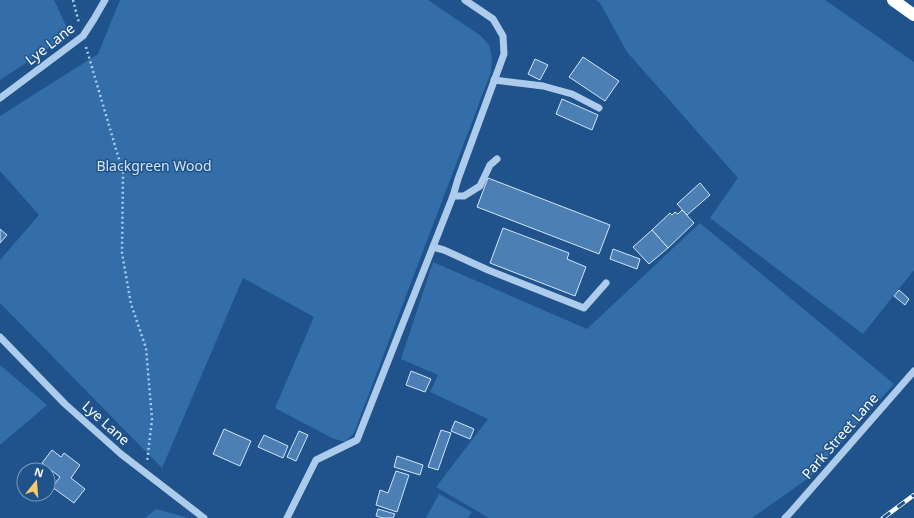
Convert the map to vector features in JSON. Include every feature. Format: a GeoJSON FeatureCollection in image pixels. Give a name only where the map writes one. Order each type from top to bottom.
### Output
{"type":"FeatureCollection","features":[{"type":"Feature","properties":{"kind":"highway"},"geometry":{"type":"LineString","coordinates":[[893,0],[914,15]]}},
{"type":"Feature","properties":{"kind":"street","name":"Lye Lane"},"geometry":{"type":"LineString","coordinates":[[0,98],[83,36],[105,0]]}},
{"type":"Feature","properties":{"kind":"street"},"geometry":{"type":"LineString","coordinates":[[287,518],[316,460],[357,440],[434,247],[504,54],[503,36],[493,19],[465,0]]}},
{"type":"Feature","properties":{"kind":"street"},"geometry":{"type":"LineString","coordinates":[[494,80],[543,86],[572,94],[599,108]]}},
{"type":"Feature","properties":{"kind":"street"},"geometry":{"type":"LineString","coordinates":[[453,196],[464,196],[480,186],[490,165],[497,159]]}},
{"type":"Feature","properties":{"kind":"street"},"geometry":{"type":"LineString","coordinates":[[434,247],[584,308],[606,283]]}},
{"type":"Feature","properties":{"kind":"street","name":"Lye Lane"},"geometry":{"type":"LineString","coordinates":[[0,337],[65,404],[121,454],[204,518]]}},
{"type":"Feature","properties":{"kind":"street","name":"Park Street Lane"},"geometry":{"type":"LineString","coordinates":[[784,518],[914,371]]}},
{"type":"Feature","properties":{"kind":"path"},"geometry":{"type":"LineString","coordinates":[[73,0],[123,173],[122,254],[131,304],[146,348],[152,419],[146,473]]}},
{"type":"Feature","properties":{"kind":"green space"},"geometry":{"type":"Polygon","coordinates":[[[0,0],[54,0],[70,34],[0,80],[0,0]]]}},
{"type":"Feature","properties":{"kind":"green space","name":"Blackgreen Wood"},"geometry":{"type":"Polygon","coordinates":[[[120,0],[428,0],[481,36],[489,45],[492,57],[491,72],[354,433],[345,442],[332,438],[275,408],[314,317],[243,278],[162,468],[0,303],[0,260],[39,215],[0,171],[0,116],[98,54],[120,0]]]}},
{"type":"Feature","properties":{"kind":"green space"},"geometry":{"type":"Polygon","coordinates":[[[596,0],[825,0],[914,62],[914,270],[863,334],[710,218],[738,178],[627,52],[600,3],[596,0]]]}},
{"type":"Feature","properties":{"kind":"green space"},"geometry":{"type":"Polygon","coordinates":[[[700,223],[894,384],[810,477],[752,518],[489,518],[436,487],[488,419],[430,392],[438,375],[401,359],[433,262],[587,329],[700,223]]]}},
{"type":"Feature","properties":{"kind":"green space"},"geometry":{"type":"Polygon","coordinates":[[[0,365],[47,405],[0,445],[0,365]]]}},
{"type":"Feature","properties":{"kind":"green space"},"geometry":{"type":"Polygon","coordinates":[[[439,494],[472,512],[468,518],[426,518],[439,494]]]}},
{"type":"Feature","properties":{"kind":"green space"},"geometry":{"type":"Polygon","coordinates":[[[156,509],[189,518],[145,518],[156,509]]]}},
{"type":"Feature","properties":{"kind":"building"},"geometry":{"type":"Polygon","coordinates":[[[583,57],[619,81],[605,101],[569,77],[583,57]]]}},
{"type":"Feature","properties":{"kind":"building"},"geometry":{"type":"Polygon","coordinates":[[[535,59],[548,65],[540,80],[528,74],[535,59]]]}},
{"type":"Feature","properties":{"kind":"building"},"geometry":{"type":"Polygon","coordinates":[[[562,99],[598,115],[592,130],[556,114],[562,99]]]}},
{"type":"Feature","properties":{"kind":"building"},"geometry":{"type":"Polygon","coordinates":[[[488,178],[610,225],[599,254],[477,207],[488,178]]]}},
{"type":"Feature","properties":{"kind":"building"},"geometry":{"type":"Polygon","coordinates":[[[700,183],[710,195],[687,215],[677,204],[700,183]]]}},
{"type":"Feature","properties":{"kind":"building"},"geometry":{"type":"Polygon","coordinates":[[[682,210],[694,223],[668,248],[652,230],[670,213],[672,215],[675,212],[678,214],[682,210]]]}},
{"type":"Feature","properties":{"kind":"building"},"geometry":{"type":"Polygon","coordinates":[[[503,228],[569,253],[567,259],[586,267],[575,296],[490,263],[503,228]]]}},
{"type":"Feature","properties":{"kind":"building"},"geometry":{"type":"Polygon","coordinates":[[[0,229],[7,235],[0,243],[0,229]]]}},
{"type":"Feature","properties":{"kind":"building"},"geometry":{"type":"Polygon","coordinates":[[[652,230],[668,248],[649,264],[633,247],[652,230]]]}},
{"type":"Feature","properties":{"kind":"building"},"geometry":{"type":"Polygon","coordinates":[[[613,249],[640,259],[637,269],[610,259],[613,249]]]}},
{"type":"Feature","properties":{"kind":"building"},"geometry":{"type":"Polygon","coordinates":[[[899,290],[909,299],[905,305],[894,296],[899,290]]]}},
{"type":"Feature","properties":{"kind":"building"},"geometry":{"type":"Polygon","coordinates":[[[411,371],[431,379],[425,392],[406,385],[411,371]]]}},
{"type":"Feature","properties":{"kind":"building"},"geometry":{"type":"Polygon","coordinates":[[[455,421],[474,429],[470,439],[451,431],[455,421]]]}},
{"type":"Feature","properties":{"kind":"building"},"geometry":{"type":"Polygon","coordinates":[[[224,429],[251,441],[240,466],[213,454],[224,429]]]}},
{"type":"Feature","properties":{"kind":"building"},"geometry":{"type":"Polygon","coordinates":[[[441,430],[451,433],[438,470],[428,467],[441,430]]]}},
{"type":"Feature","properties":{"kind":"building"},"geometry":{"type":"Polygon","coordinates":[[[299,431],[308,435],[296,461],[287,457],[299,431]]]}},
{"type":"Feature","properties":{"kind":"building"},"geometry":{"type":"Polygon","coordinates":[[[264,435],[288,446],[283,458],[258,447],[264,435]]]}},
{"type":"Feature","properties":{"kind":"building"},"geometry":{"type":"Polygon","coordinates":[[[52,450],[61,457],[64,453],[80,465],[71,478],[85,489],[74,503],[56,490],[56,482],[60,477],[56,474],[56,462],[43,462],[52,450]]]}},
{"type":"Feature","properties":{"kind":"building"},"geometry":{"type":"Polygon","coordinates":[[[397,456],[423,465],[420,475],[394,467],[397,456]]]}},
{"type":"Feature","properties":{"kind":"building"},"geometry":{"type":"Polygon","coordinates":[[[396,471],[409,475],[397,512],[376,505],[380,490],[388,493],[396,471]]]}},
{"type":"Feature","properties":{"kind":"building"},"geometry":{"type":"Polygon","coordinates":[[[378,509],[395,514],[393,518],[376,516],[378,509]]]}},
{"type":"Feature","properties":{"kind":"railway"},"geometry":{"type":"LineString","coordinates":[[883,518],[914,495]]}}]}
